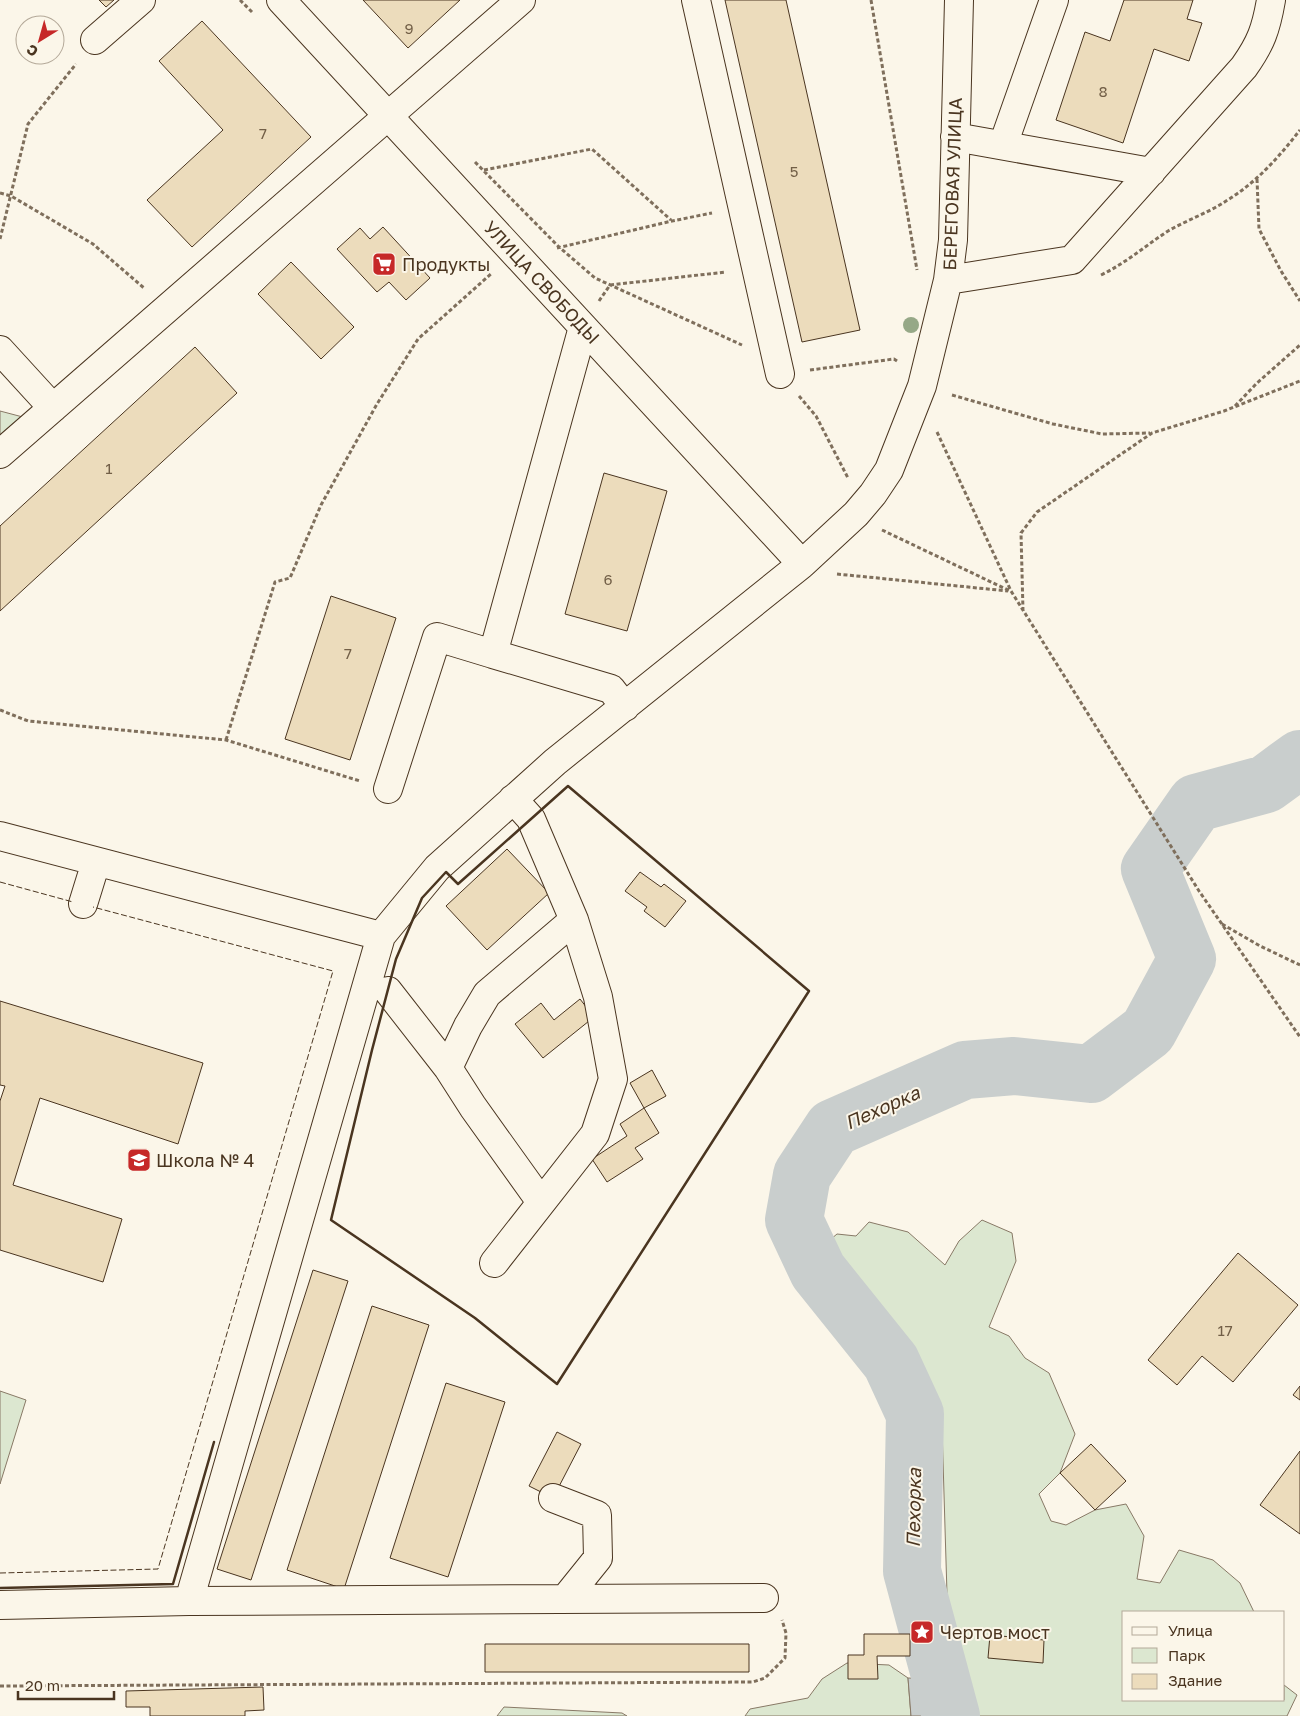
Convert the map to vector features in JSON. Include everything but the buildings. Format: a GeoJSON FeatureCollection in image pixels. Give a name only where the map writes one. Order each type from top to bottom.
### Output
{"type":"FeatureCollection","features":[{"type":"Feature","properties":{"kind":"street"},"geometry":{"type":"LineString","coordinates":[[95,40],[141,0]]}},
{"type":"Feature","properties":{"kind":"street","name":"УЛИЦА СВОБОДЫ"},"geometry":{"type":"LineString","coordinates":[[281,0],[802,564]]}},
{"type":"Feature","properties":{"kind":"street"},"geometry":{"type":"LineString","coordinates":[[0,454],[521,0]]}},
{"type":"Feature","properties":{"kind":"street"},"geometry":{"type":"LineString","coordinates":[[696,0],[780,374]]}},
{"type":"Feature","properties":{"kind":"street","name":"БЕРЕГОВАЯ УЛИЦА"},"geometry":{"type":"LineString","coordinates":[[382,936],[437,868],[555,762],[802,564],[856,514],[873,494],[889,470],[922,386],[948,280],[953,240],[959,0]]}},
{"type":"Feature","properties":{"kind":"street"},"geometry":{"type":"LineString","coordinates":[[1002,145],[1054,0]]}},
{"type":"Feature","properties":{"kind":"street"},"geometry":{"type":"LineString","coordinates":[[948,280],[1072,260],[1244,67],[1259,46],[1268,19],[1270,0]]}},
{"type":"Feature","properties":{"kind":"street"},"geometry":{"type":"LineString","coordinates":[[955,137],[1151,172]]}},
{"type":"Feature","properties":{"kind":"street"},"geometry":{"type":"LineString","coordinates":[[493,654],[583,326]]}},
{"type":"Feature","properties":{"kind":"street"},"geometry":{"type":"LineString","coordinates":[[0,350],[52,408]]}},
{"type":"Feature","properties":{"kind":"street"},"geometry":{"type":"LineString","coordinates":[[388,789],[437,637],[611,689],[625,707]]}},
{"type":"Feature","properties":{"kind":"street"},"geometry":{"type":"LineString","coordinates":[[494,1263],[595,1134],[613,1079],[598,997],[574,920],[531,819],[514,800]]}},
{"type":"Feature","properties":{"kind":"street"},"geometry":{"type":"LineString","coordinates":[[0,836],[382,936],[189,1601]]}},
{"type":"Feature","properties":{"kind":"street"},"geometry":{"type":"LineString","coordinates":[[82,904],[96,862]]}},
{"type":"Feature","properties":{"kind":"street"},"geometry":{"type":"LineString","coordinates":[[448,1068],[468,1026],[487,994],[574,920]]}},
{"type":"Feature","properties":{"kind":"street"},"geometry":{"type":"LineString","coordinates":[[388,991],[448,1068],[473,1107],[541,1202]]}},
{"type":"Feature","properties":{"kind":"street"},"geometry":{"type":"LineString","coordinates":[[552,1498],[596,1515],[598,1558],[565,1599]]}},
{"type":"Feature","properties":{"kind":"street"},"geometry":{"type":"LineString","coordinates":[[0,1605],[189,1601],[764,1598]]}},
{"type":"Feature","properties":{"kind":"path"},"geometry":{"type":"LineString","coordinates":[[871,0],[918,274]]}},
{"type":"Feature","properties":{"kind":"path"},"geometry":{"type":"LineString","coordinates":[[0,240],[28,124],[95,40]]}},
{"type":"Feature","properties":{"kind":"path"},"geometry":{"type":"LineString","coordinates":[[1072,260],[1096,278],[1121,266],[1169,231],[1227,201],[1277,159],[1300,130]]}},
{"type":"Feature","properties":{"kind":"path"},"geometry":{"type":"LineString","coordinates":[[484,170],[592,149],[672,221]]}},
{"type":"Feature","properties":{"kind":"path"},"geometry":{"type":"LineString","coordinates":[[1256,178],[1259,228],[1281,271],[1300,301]]}},
{"type":"Feature","properties":{"kind":"path"},"geometry":{"type":"LineString","coordinates":[[0,193],[11,196],[93,244],[167,308]]}},
{"type":"Feature","properties":{"kind":"path"},"geometry":{"type":"LineString","coordinates":[[226,740],[275,582],[290,578],[321,505],[377,404],[418,339],[515,253],[559,247],[672,221],[742,208]]}},
{"type":"Feature","properties":{"kind":"path"},"geometry":{"type":"LineString","coordinates":[[559,247],[595,278],[753,350],[780,374],[816,416],[852,485],[856,514],[881,529],[1011,591]]}},
{"type":"Feature","properties":{"kind":"path"},"geometry":{"type":"LineString","coordinates":[[610,285],[757,269]]}},
{"type":"Feature","properties":{"kind":"path"},"geometry":{"type":"LineString","coordinates":[[583,326],[610,285]]}},
{"type":"Feature","properties":{"kind":"path"},"geometry":{"type":"LineString","coordinates":[[1234,407],[1257,383],[1300,345]]}},
{"type":"Feature","properties":{"kind":"path"},"geometry":{"type":"LineString","coordinates":[[780,374],[894,359],[922,386],[1053,424],[1102,434],[1152,433],[1234,407],[1300,381]]}},
{"type":"Feature","properties":{"kind":"path"},"geometry":{"type":"LineString","coordinates":[[937,432],[1011,591],[1199,891],[1300,1037]]}},
{"type":"Feature","properties":{"kind":"path"},"geometry":{"type":"LineString","coordinates":[[1023,611],[1021,533],[1037,512],[1152,433]]}},
{"type":"Feature","properties":{"kind":"path"},"geometry":{"type":"LineString","coordinates":[[802,564],[826,573],[1011,591]]}},
{"type":"Feature","properties":{"kind":"path"},"geometry":{"type":"LineString","coordinates":[[0,710],[28,721],[226,740],[388,789]]}},
{"type":"Feature","properties":{"kind":"path"},"geometry":{"type":"LineString","coordinates":[[1220,922],[1260,946],[1300,965]]}},
{"type":"Feature","properties":{"kind":"path"},"geometry":{"type":"LineString","coordinates":[[0,1686],[753,1682],[765,1678],[784,1658],[786,1633],[782,1618],[764,1598]]}},
{"type":"Feature","properties":{"kind":"green space"},"geometry":{"type":"Polygon","coordinates":[[[0,411],[38,421],[0,454],[0,411]]]}},
{"type":"Feature","properties":{"kind":"green space"},"geometry":{"type":"Polygon","coordinates":[[[982,1220],[1012,1233],[1016,1261],[989,1327],[1009,1336],[1025,1358],[1049,1373],[1075,1434],[1060,1473],[1039,1494],[1051,1521],[1066,1525],[1095,1510],[1126,1504],[1144,1536],[1137,1579],[1160,1583],[1179,1550],[1213,1560],[1240,1583],[1254,1611],[1122,1611],[1122,1701],[1285,1701],[1285,1686],[1297,1695],[1287,1716],[964,1716],[959,1680],[963,1663],[944,1635],[947,1594],[942,1427],[939,1407],[928,1382],[915,1360],[847,1277],[825,1244],[837,1234],[856,1236],[869,1222],[908,1232],[945,1265],[959,1241],[982,1220]]]}},
{"type":"Feature","properties":{"kind":"green space"},"geometry":{"type":"Polygon","coordinates":[[[0,1391],[26,1400],[0,1484],[0,1391]]]}},
{"type":"Feature","properties":{"kind":"green space"},"geometry":{"type":"Polygon","coordinates":[[[847,1663],[889,1665],[908,1678],[911,1716],[745,1716],[750,1709],[808,1698],[822,1679],[847,1663]]]}},
{"type":"Feature","properties":{"kind":"green space"},"geometry":{"type":"Polygon","coordinates":[[[504,1707],[622,1713],[627,1716],[497,1716],[504,1707]]]}},
{"type":"Feature","properties":{"kind":"shaded area"},"geometry":{"type":"Polygon","coordinates":[[[908,1678],[959,1680],[964,1716],[911,1716],[908,1678]]]}},
{"type":"Feature","properties":{"kind":"waterway","name":"Пехорка"},"geometry":{"type":"LineString","coordinates":[[951,1716],[912,1571],[915,1414],[891,1362],[818,1271],[794,1220],[802,1175],[833,1128],[965,1070],[1014,1066],[1091,1074],[1148,1031],[1187,959],[1150,869],[1196,803],[1266,784],[1300,759]]}},
{"type":"Feature","properties":{"kind":"fence"},"geometry":{"type":"LineString","coordinates":[[0,882],[73,902]]}},
{"type":"Feature","properties":{"kind":"fence"},"geometry":{"type":"LineString","coordinates":[[0,1573],[158,1569],[333,971],[93,907]]}},
{"type":"Feature","properties":{"kind":"wall"},"geometry":{"type":"LineString","coordinates":[[568,786],[809,991],[557,1384],[475,1318],[331,1220],[396,959],[422,898],[446,872],[458,884],[568,786]]}},
{"type":"Feature","properties":{"kind":"wall"},"geometry":{"type":"LineString","coordinates":[[0,1588],[173,1584],[214,1442]]}},
{"type":"Feature","properties":{"kind":"place","name":"Продукты"},"geometry":{"type":"Point","coordinates":[384,264]}},
{"type":"Feature","properties":{"kind":"place","name":"Школа № 4"},"geometry":{"type":"Point","coordinates":[139,1160]}},
{"type":"Feature","properties":{"kind":"place","name":"Чертов мост"},"geometry":{"type":"Point","coordinates":[922,1632]}}]}
